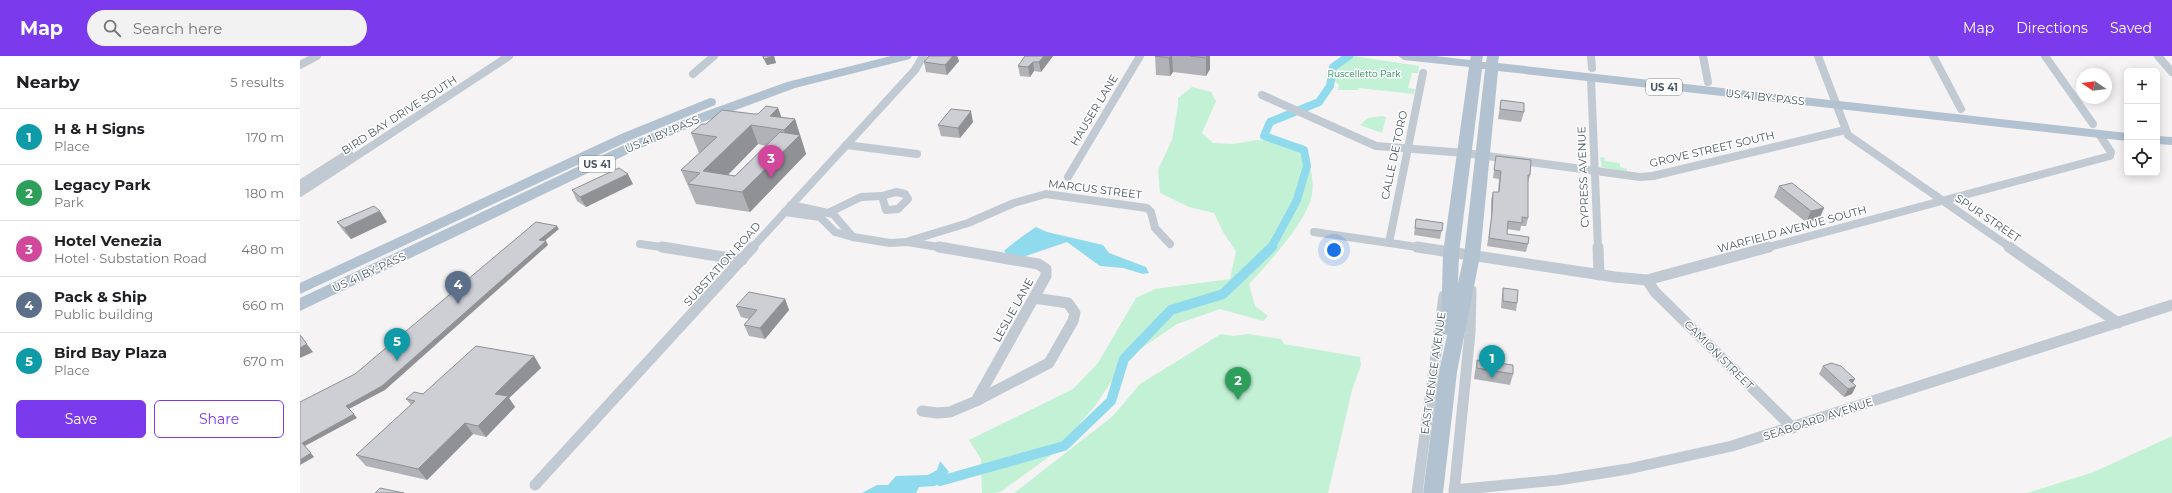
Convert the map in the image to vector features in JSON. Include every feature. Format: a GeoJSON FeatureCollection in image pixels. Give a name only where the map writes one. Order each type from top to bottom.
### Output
{"type":"FeatureCollection","features":[{"type":"Feature","properties":{"kind":"main road","name":"US 41 BY-PASS"},"geometry":{"type":"LineString","coordinates":[[300,305],[593,159],[683,112],[787,82],[865,56]]}},
{"type":"Feature","properties":{"kind":"main road"},"geometry":{"type":"LineString","coordinates":[[846,70],[869,60],[884,56]]}},
{"type":"Feature","properties":{"kind":"main road","name":"US 41 BY-PASS"},"geometry":{"type":"LineString","coordinates":[[300,289],[426,230],[593,159],[670,130],[787,82],[906,56]]}},
{"type":"Feature","properties":{"kind":"main road","name":"US 41 BY-PASS"},"geometry":{"type":"LineString","coordinates":[[1404,56],[1476,58],[1493,61],[1591,68],[1708,82],[1834,100],[1961,109],[2096,129],[2124,136]]}},
{"type":"Feature","properties":{"kind":"main road","name":"EAST VENICE AVENUE"},"geometry":{"type":"LineString","coordinates":[[1448,370],[1451,253],[1476,58]]}},
{"type":"Feature","properties":{"kind":"main road","name":"EAST VENICE AVENUE"},"geometry":{"type":"LineString","coordinates":[[1433,493],[1448,370],[1472,256],[1493,61]]}},
{"type":"Feature","properties":{"kind":"main road","name":"US 41 BY-PASS"},"geometry":{"type":"LineString","coordinates":[[1591,68],[1834,100],[2096,129],[2124,128]]}},
{"type":"Feature","properties":{"kind":"main road"},"geometry":{"type":"LineString","coordinates":[[2160,131],[2172,133]]}},
{"type":"Feature","properties":{"kind":"main road"},"geometry":{"type":"LineString","coordinates":[[2160,140],[2172,142]]}},
{"type":"Feature","properties":{"kind":"main road"},"geometry":{"type":"LineString","coordinates":[[329,291],[363,270],[412,245],[420,239],[426,230]]}},
{"type":"Feature","properties":{"kind":"street"},"geometry":{"type":"LineString","coordinates":[[300,66],[317,56]]}},
{"type":"Feature","properties":{"kind":"street","name":"BIRD BAY DRIVE SOUTH"},"geometry":{"type":"LineString","coordinates":[[300,184],[498,56]]}},
{"type":"Feature","properties":{"kind":"street","name":"BIRD BAY DRIVE SOUTH"},"geometry":{"type":"LineString","coordinates":[[300,193],[509,56]]}},
{"type":"Feature","properties":{"kind":"street"},"geometry":{"type":"LineString","coordinates":[[693,74],[714,56]]}},
{"type":"Feature","properties":{"kind":"street","name":"SUBSTATION ROAD"},"geometry":{"type":"LineString","coordinates":[[535,485],[915,70],[923,56]]}},
{"type":"Feature","properties":{"kind":"street","name":"HAUSER LANE"},"geometry":{"type":"LineString","coordinates":[[1068,177],[1140,56]]}},
{"type":"Feature","properties":{"kind":"street"},"geometry":{"type":"LineString","coordinates":[[1703,56],[1708,82]]}},
{"type":"Feature","properties":{"kind":"street"},"geometry":{"type":"LineString","coordinates":[[1818,56],[1845,131]]}},
{"type":"Feature","properties":{"kind":"street"},"geometry":{"type":"LineString","coordinates":[[1933,56],[1961,109]]}},
{"type":"Feature","properties":{"kind":"street"},"geometry":{"type":"LineString","coordinates":[[2045,56],[2096,129]]}},
{"type":"Feature","properties":{"kind":"street"},"geometry":{"type":"LineString","coordinates":[[2158,56],[2172,72]]}},
{"type":"Feature","properties":{"kind":"street","name":"CYPRESS AVENUE"},"geometry":{"type":"LineString","coordinates":[[1591,68],[1599,275]]}},
{"type":"Feature","properties":{"kind":"street","name":"CALLE DE TORO"},"geometry":{"type":"LineString","coordinates":[[1388,243],[1423,73]]}},
{"type":"Feature","properties":{"kind":"street"},"geometry":{"type":"LineString","coordinates":[[456,83],[466,84]]}},
{"type":"Feature","properties":{"kind":"street","name":"GROVE STREET SOUTH"},"geometry":{"type":"LineString","coordinates":[[1262,96],[1371,144],[1482,155],[1640,176],[1653,176],[1845,131]]}},
{"type":"Feature","properties":{"kind":"street","name":"WARFIELD AVENUE SOUTH"},"geometry":{"type":"LineString","coordinates":[[1314,232],[1599,275],[1647,280],[2110,156],[2111,152],[2096,129]]}},
{"type":"Feature","properties":{"kind":"street","name":"SPUR STREET"},"geometry":{"type":"LineString","coordinates":[[1845,131],[1850,137],[2118,323]]}},
{"type":"Feature","properties":{"kind":"street"},"geometry":{"type":"LineString","coordinates":[[369,140],[379,141]]}},
{"type":"Feature","properties":{"kind":"street"},"geometry":{"type":"LineString","coordinates":[[846,145],[917,154]]}},
{"type":"Feature","properties":{"kind":"street","name":"MARCUS STREET"},"geometry":{"type":"LineString","coordinates":[[907,242],[965,224],[1014,203],[1048,194],[1147,208],[1151,212],[1155,228],[1170,244]]}},
{"type":"Feature","properties":{"kind":"street"},"geometry":{"type":"LineString","coordinates":[[788,208],[830,212],[861,197],[882,196]]}},
{"type":"Feature","properties":{"kind":"street","name":"LESLIE LANE"},"geometry":{"type":"LineString","coordinates":[[788,208],[820,217],[827,222],[835,232],[853,237],[890,243],[907,242],[1038,264],[1046,269],[1047,272],[1034,298],[976,401]]}},
{"type":"Feature","properties":{"kind":"street"},"geometry":{"type":"LineString","coordinates":[[830,212],[853,237]]}},
{"type":"Feature","properties":{"kind":"street"},"geometry":{"type":"LineString","coordinates":[[640,244],[742,260]]}},
{"type":"Feature","properties":{"kind":"street","name":"EAST VENICE AVENUE"},"geometry":{"type":"LineString","coordinates":[[1417,493],[1438,330],[1451,253]]}},
{"type":"Feature","properties":{"kind":"street","name":"EAST VENICE AVENUE"},"geometry":{"type":"LineString","coordinates":[[1454,491],[1470,333],[1472,256]]}},
{"type":"Feature","properties":{"kind":"street","name":"CAMION STREET"},"geometry":{"type":"LineString","coordinates":[[1647,280],[1655,292],[1793,428]]}},
{"type":"Feature","properties":{"kind":"street"},"geometry":{"type":"LineString","coordinates":[[922,411],[937,414],[963,409],[1049,362],[1073,321],[1075,313],[1068,303],[1034,298]]}},
{"type":"Feature","properties":{"kind":"street","name":"SEABOARD AVENUE"},"geometry":{"type":"LineString","coordinates":[[1454,491],[1558,480],[1628,469],[1732,446],[1793,428],[2172,305]]}},
{"type":"Feature","properties":{"kind":"green space","name":"Ruscelletto Park"},"geometry":{"type":"Polygon","coordinates":[[[1353,56],[1419,66],[1418,73],[1412,73],[1408,88],[1415,89],[1414,94],[1359,88],[1357,90],[1338,90],[1339,85],[1331,78],[1330,71],[1353,56]]]}},
{"type":"Feature","properties":{"kind":"green space"},"geometry":{"type":"Polygon","coordinates":[[[1192,87],[1211,92],[1216,101],[1202,133],[1213,143],[1233,144],[1257,140],[1301,144],[1308,162],[1313,181],[1312,194],[1309,204],[1303,216],[1286,241],[1249,284],[1255,306],[1268,316],[1263,321],[1220,309],[1177,324],[1127,358],[1095,406],[1054,453],[1002,491],[996,493],[982,493],[981,459],[969,440],[1073,389],[1098,363],[1136,298],[1155,289],[1230,279],[1236,251],[1223,232],[1214,213],[1189,207],[1160,193],[1158,170],[1172,140],[1178,98],[1192,87]]]}},
{"type":"Feature","properties":{"kind":"green space"},"geometry":{"type":"Polygon","coordinates":[[[1382,116],[1386,117],[1382,133],[1360,125],[1368,118],[1382,116]]]}},
{"type":"Feature","properties":{"kind":"green space"},"geometry":{"type":"Polygon","coordinates":[[[1604,157],[1605,161],[1620,163],[1620,167],[1627,169],[1627,172],[1602,167],[1600,158],[1604,157]]]}},
{"type":"Feature","properties":{"kind":"green space"},"geometry":{"type":"Polygon","coordinates":[[[1221,334],[1234,336],[1248,334],[1281,339],[1284,344],[1360,357],[1361,365],[1352,390],[1328,493],[1014,493],[1113,416],[1140,384],[1221,334]]]}},
{"type":"Feature","properties":{"kind":"green space"},"geometry":{"type":"Polygon","coordinates":[[[2172,436],[2172,493],[2027,493],[2094,472],[2172,436]]]}},
{"type":"Feature","properties":{"kind":"water"},"geometry":{"type":"Polygon","coordinates":[[[1036,227],[1047,232],[1103,245],[1109,253],[1146,267],[1149,273],[1143,274],[1123,268],[1100,266],[1067,242],[1014,260],[1004,251],[1036,227]]]}},
{"type":"Feature","properties":{"kind":"water"},"geometry":{"type":"Polygon","coordinates":[[[940,461],[949,472],[935,486],[919,487],[916,493],[862,493],[877,485],[888,485],[896,476],[928,475],[937,470],[940,461]]]}},
{"type":"Feature","properties":{"kind":"building"},"geometry":{"type":"Polygon","coordinates":[[[763,56],[774,56],[764,59],[763,56]]]}},
{"type":"Feature","properties":{"kind":"building"},"geometry":{"type":"Polygon","coordinates":[[[929,56],[953,56],[945,65],[924,62],[929,56]]]}},
{"type":"Feature","properties":{"kind":"building"},"geometry":{"type":"Polygon","coordinates":[[[1025,56],[1044,56],[1039,62],[1033,62],[1028,67],[1018,66],[1025,56]]]}},
{"type":"Feature","properties":{"kind":"building"},"geometry":{"type":"Polygon","coordinates":[[[1155,56],[1171,56],[1169,58],[1155,56]]]}},
{"type":"Feature","properties":{"kind":"building"},"geometry":{"type":"Polygon","coordinates":[[[1190,56],[1207,56],[1206,58],[1190,56]]]}},
{"type":"Feature","properties":{"kind":"building"},"geometry":{"type":"Polygon","coordinates":[[[1501,100],[1524,103],[1524,112],[1500,109],[1501,100]]]}},
{"type":"Feature","properties":{"kind":"building"},"geometry":{"type":"Polygon","coordinates":[[[766,106],[778,108],[770,116],[795,119],[784,130],[751,125],[703,171],[735,176],[780,132],[800,135],[742,192],[688,184],[700,173],[681,170],[717,137],[691,133],[702,124],[706,124],[722,110],[758,114],[766,106]]]}},
{"type":"Feature","properties":{"kind":"building"},"geometry":{"type":"Polygon","coordinates":[[[951,109],[971,111],[958,128],[938,125],[951,109]]]}},
{"type":"Feature","properties":{"kind":"building"},"geometry":{"type":"Polygon","coordinates":[[[1496,156],[1531,160],[1530,175],[1528,175],[1528,218],[1522,217],[1522,223],[1508,221],[1507,234],[1529,237],[1528,244],[1489,238],[1493,192],[1499,192],[1501,171],[1494,170],[1496,156]]]}},
{"type":"Feature","properties":{"kind":"building"},"geometry":{"type":"Polygon","coordinates":[[[619,168],[628,174],[580,197],[572,190],[619,168]]]}},
{"type":"Feature","properties":{"kind":"building"},"geometry":{"type":"Polygon","coordinates":[[[1792,183],[1824,208],[1811,211],[1779,186],[1792,183]]]}},
{"type":"Feature","properties":{"kind":"building"},"geometry":{"type":"Polygon","coordinates":[[[374,206],[380,211],[344,228],[337,222],[374,206]]]}},
{"type":"Feature","properties":{"kind":"building"},"geometry":{"type":"Polygon","coordinates":[[[1416,219],[1443,223],[1442,231],[1415,228],[1416,219]]]}},
{"type":"Feature","properties":{"kind":"building"},"geometry":{"type":"Polygon","coordinates":[[[536,222],[557,226],[539,240],[546,241],[382,386],[346,406],[354,414],[302,443],[311,453],[300,460],[300,402],[355,374],[536,222]]]}},
{"type":"Feature","properties":{"kind":"building"},"geometry":{"type":"Polygon","coordinates":[[[1503,288],[1518,290],[1517,303],[1503,301],[1503,288]]]}},
{"type":"Feature","properties":{"kind":"building"},"geometry":{"type":"Polygon","coordinates":[[[749,292],[785,299],[760,328],[744,325],[757,310],[736,306],[749,292]]]}},
{"type":"Feature","properties":{"kind":"building"},"geometry":{"type":"Polygon","coordinates":[[[300,335],[307,344],[300,348],[300,335]]]}},
{"type":"Feature","properties":{"kind":"building"},"geometry":{"type":"Polygon","coordinates":[[[476,346],[534,356],[495,394],[508,396],[478,426],[465,423],[418,469],[356,455],[415,401],[406,399],[414,392],[423,394],[476,346]]]}},
{"type":"Feature","properties":{"kind":"building"},"geometry":{"type":"Polygon","coordinates":[[[1477,360],[1513,365],[1513,374],[1477,368],[1477,360]]]}},
{"type":"Feature","properties":{"kind":"building"},"geometry":{"type":"Polygon","coordinates":[[[1831,363],[1841,366],[1855,379],[1849,380],[1856,386],[1848,389],[1823,366],[1831,363]]]}},
{"type":"Feature","properties":{"kind":"building"},"geometry":{"type":"Polygon","coordinates":[[[380,488],[404,493],[375,493],[380,488]]]}},
{"type":"Feature","properties":{"kind":"waterway"},"geometry":{"type":"LineString","coordinates":[[1271,248],[1297,200],[1307,166],[1304,150],[1264,136],[1270,122],[1319,102],[1330,86],[1333,67],[1349,56]]}},
{"type":"Feature","properties":{"kind":"waterway"},"geometry":{"type":"LineString","coordinates":[[940,481],[1064,446],[1111,401],[1124,359],[1171,310],[1223,294],[1271,248]]}},
{"type":"Feature","properties":{"kind":"place","name":"Hotel Venezia"},"geometry":{"type":"Point","coordinates":[771,178]}},
{"type":"Feature","properties":{"kind":"place","name":"Pack & Ship"},"geometry":{"type":"Point","coordinates":[458,304]}},
{"type":"Feature","properties":{"kind":"place","name":"Bird Bay Plaza"},"geometry":{"type":"Point","coordinates":[397,361]}},
{"type":"Feature","properties":{"kind":"place","name":"H & H Signs"},"geometry":{"type":"Point","coordinates":[1492,378]}},
{"type":"Feature","properties":{"kind":"place","name":"Legacy Park"},"geometry":{"type":"Point","coordinates":[1238,400]}}]}
